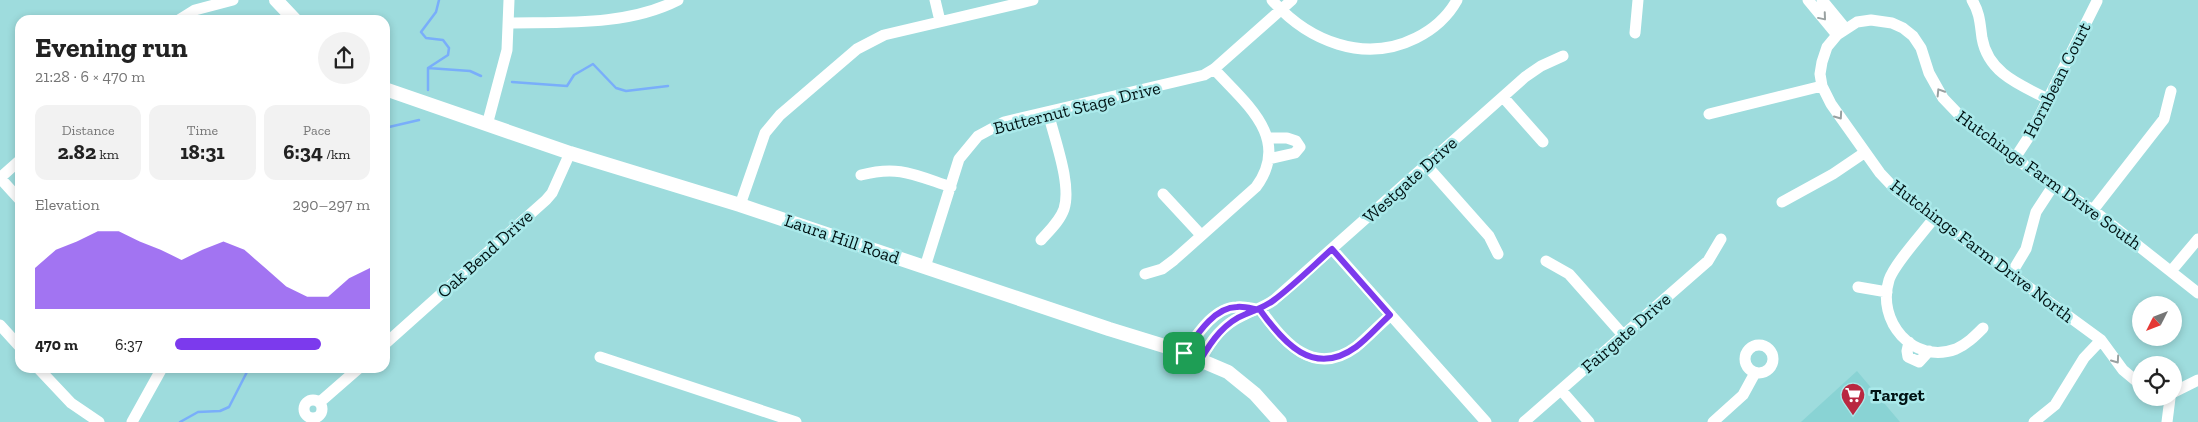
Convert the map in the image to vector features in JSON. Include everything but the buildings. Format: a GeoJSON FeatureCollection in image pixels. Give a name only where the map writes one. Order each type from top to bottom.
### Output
{"type":"FeatureCollection","features":[{"type":"Feature","properties":{"kind":"main road"},"geometry":{"type":"LineString","coordinates":[[276,0],[290,15]]}},
{"type":"Feature","properties":{"kind":"main road","name":"Laura Hill Road"},"geometry":{"type":"LineString","coordinates":[[390,91],[570,153],[740,205],[1201,359],[1228,372],[1255,394],[1278,421]]}},
{"type":"Feature","properties":{"kind":"street"},"geometry":{"type":"LineString","coordinates":[[187,15],[195,10],[233,0]]}},
{"type":"Feature","properties":{"kind":"street"},"geometry":{"type":"LineString","coordinates":[[487,125],[504,66],[510,0]]}},
{"type":"Feature","properties":{"kind":"street"},"geometry":{"type":"LineString","coordinates":[[509,23],[599,21],[633,15],[678,0]]}},
{"type":"Feature","properties":{"kind":"street"},"geometry":{"type":"LineString","coordinates":[[934,0],[940,20]]}},
{"type":"Feature","properties":{"kind":"street"},"geometry":{"type":"LineString","coordinates":[[740,205],[757,153],[766,133],[780,115],[863,45],[884,34],[1033,0]]}},
{"type":"Feature","properties":{"kind":"street"},"geometry":{"type":"LineString","coordinates":[[1272,0],[1297,25],[1329,42],[1355,48],[1379,49],[1408,42],[1440,24],[1450,13],[1457,0]]}},
{"type":"Feature","properties":{"kind":"street","name":"Butternut Stage Drive"},"geometry":{"type":"LineString","coordinates":[[925,267],[960,159],[978,136],[1004,122],[1183,82],[1204,75],[1214,69],[1292,0]]}},
{"type":"Feature","properties":{"kind":"street"},"geometry":{"type":"LineString","coordinates":[[1635,33],[1638,0]]}},
{"type":"Feature","properties":{"kind":"street"},"geometry":{"type":"LineString","coordinates":[[1808,0],[1841,31]]}},
{"type":"Feature","properties":{"kind":"street"},"geometry":{"type":"LineString","coordinates":[[1822,0],[1841,31]]}},
{"type":"Feature","properties":{"kind":"street"},"geometry":{"type":"LineString","coordinates":[[1972,0],[1981,22],[1986,53],[1997,69],[2011,81],[2048,99]]}},
{"type":"Feature","properties":{"kind":"street","name":"Hornbean Court"},"geometry":{"type":"LineString","coordinates":[[2015,158],[2030,135],[2097,1]]}},
{"type":"Feature","properties":{"kind":"street","name":"Hutchings Farm Drive South"},"geometry":{"type":"LineString","coordinates":[[1841,31],[1857,22],[1871,20],[1892,23],[1903,28],[1913,36],[1921,48],[1936,86],[1952,109],[1966,122],[2053,186],[2094,210],[2172,270],[2198,293]]}},
{"type":"Feature","properties":{"kind":"street","name":"Hutchings Farm Drive North"},"geometry":{"type":"LineString","coordinates":[[1841,31],[1827,47],[1820,74],[1822,86],[1831,104],[1864,153],[1896,190],[2101,340],[2123,370],[2132,378]]}},
{"type":"Feature","properties":{"kind":"street","name":"Westgate Drive"},"geometry":{"type":"LineString","coordinates":[[1201,359],[1212,339],[1227,326],[1238,317],[1260,310],[1332,249],[1534,70],[1563,56]]}},
{"type":"Feature","properties":{"kind":"street"},"geometry":{"type":"LineString","coordinates":[[1145,274],[1162,269],[1256,187],[1264,176],[1269,159],[1268,138],[1255,114],[1214,69]]}},
{"type":"Feature","properties":{"kind":"street"},"geometry":{"type":"LineString","coordinates":[[1709,114],[1822,86]]}},
{"type":"Feature","properties":{"kind":"street"},"geometry":{"type":"LineString","coordinates":[[2094,210],[2164,119],[2171,91]]}},
{"type":"Feature","properties":{"kind":"street"},"geometry":{"type":"LineString","coordinates":[[1503,97],[1543,142]]}},
{"type":"Feature","properties":{"kind":"street"},"geometry":{"type":"LineString","coordinates":[[1041,240],[1058,220],[1064,208],[1066,195],[1065,181],[1048,112]]}},
{"type":"Feature","properties":{"kind":"street"},"geometry":{"type":"LineString","coordinates":[[1268,138],[1287,138],[1296,142],[1300,147],[1295,153],[1269,159]]}},
{"type":"Feature","properties":{"kind":"street","name":"Oak Bend Drive"},"geometry":{"type":"LineString","coordinates":[[390,340],[546,200],[552,193],[570,153]]}},
{"type":"Feature","properties":{"kind":"street"},"geometry":{"type":"LineString","coordinates":[[1782,202],[1833,174],[1864,153]]}},
{"type":"Feature","properties":{"kind":"street"},"geometry":{"type":"LineString","coordinates":[[15,164],[0,178],[15,194]]}},
{"type":"Feature","properties":{"kind":"street"},"geometry":{"type":"LineString","coordinates":[[1426,165],[1489,236],[1498,254]]}},
{"type":"Feature","properties":{"kind":"street"},"geometry":{"type":"LineString","coordinates":[[861,175],[878,171],[903,170],[951,187]]}},
{"type":"Feature","properties":{"kind":"street"},"geometry":{"type":"LineString","coordinates":[[2011,274],[2026,249],[2036,212],[2053,186]]}},
{"type":"Feature","properties":{"kind":"street"},"geometry":{"type":"LineString","coordinates":[[1163,194],[1201,235]]}},
{"type":"Feature","properties":{"kind":"street"},"geometry":{"type":"LineString","coordinates":[[1934,218],[1889,279],[1885,303],[1890,322],[1896,331],[1909,342],[1929,351],[1942,352],[1955,349],[1969,342],[1983,328]]}},
{"type":"Feature","properties":{"kind":"street","name":"Fairgate Drive"},"geometry":{"type":"LineString","coordinates":[[1524,422],[1708,261],[1721,239]]}},
{"type":"Feature","properties":{"kind":"street"},"geometry":{"type":"LineString","coordinates":[[2172,270],[2198,239]]}},
{"type":"Feature","properties":{"kind":"street"},"geometry":{"type":"LineString","coordinates":[[1332,249],[1486,422]]}},
{"type":"Feature","properties":{"kind":"street"},"geometry":{"type":"LineString","coordinates":[[1546,261],[1569,274],[1623,335]]}},
{"type":"Feature","properties":{"kind":"street"},"geometry":{"type":"LineString","coordinates":[[1858,287],[1887,292]]}},
{"type":"Feature","properties":{"kind":"street"},"geometry":{"type":"LineString","coordinates":[[1184,353],[1200,330],[1220,313],[1235,306],[1260,310],[1277,334],[1292,348],[1302,353],[1324,357],[1335,357],[1356,346],[1390,315]]}},
{"type":"Feature","properties":{"kind":"street"},"geometry":{"type":"LineString","coordinates":[[0,325],[15,342]]}},
{"type":"Feature","properties":{"kind":"street"},"geometry":{"type":"LineString","coordinates":[[2034,422],[2055,405],[2084,358],[2101,340]]}},
{"type":"Feature","properties":{"kind":"street"},"geometry":{"type":"LineString","coordinates":[[600,357],[796,422]]}},
{"type":"Feature","properties":{"kind":"street"},"geometry":{"type":"LineString","coordinates":[[43,373],[71,403],[99,422]]}},
{"type":"Feature","properties":{"kind":"street"},"geometry":{"type":"LineString","coordinates":[[132,422],[159,373]]}},
{"type":"Feature","properties":{"kind":"street"},"geometry":{"type":"LineString","coordinates":[[320,402],[352,373]]}},
{"type":"Feature","properties":{"kind":"street"},"geometry":{"type":"LineString","coordinates":[[1713,422],[1743,395],[1755,373]]}},
{"type":"Feature","properties":{"kind":"street"},"geometry":{"type":"LineString","coordinates":[[2182,388],[2198,380]]}},
{"type":"Feature","properties":{"kind":"street"},"geometry":{"type":"LineString","coordinates":[[1561,390],[1589,422]]}},
{"type":"Feature","properties":{"kind":"street"},"geometry":{"type":"LineString","coordinates":[[2166,422],[2169,406]]}},
{"type":"Feature","properties":{"kind":"shaded area"},"geometry":{"type":"Polygon","coordinates":[[[1857,371],[1900,422],[1801,422],[1857,371]]]}},
{"type":"Feature","properties":{"kind":"waterway"},"geometry":{"type":"LineString","coordinates":[[428,90],[428,68],[448,55],[449,48],[443,40],[426,38],[421,32],[436,12],[439,0]]}},
{"type":"Feature","properties":{"kind":"waterway"},"geometry":{"type":"LineString","coordinates":[[512,82],[567,86],[574,75],[593,64],[616,88],[626,91],[668,86]]}},
{"type":"Feature","properties":{"kind":"waterway"},"geometry":{"type":"LineString","coordinates":[[428,68],[470,71],[481,76]]}},
{"type":"Feature","properties":{"kind":"waterway"},"geometry":{"type":"LineString","coordinates":[[390,127],[419,120]]}},
{"type":"Feature","properties":{"kind":"waterway"},"geometry":{"type":"LineString","coordinates":[[180,422],[198,412],[220,411],[229,407],[246,373]]}},
{"type":"Feature","properties":{"kind":"place","name":"Target"},"geometry":{"type":"Point","coordinates":[1853,416]}},
{"type":"Feature","properties":{"kind":"route"},"geometry":{"type":"LineString","coordinates":[[1184,353],[1200,330],[1220,313],[1235,306],[1260,310],[1277,334],[1292,348],[1312,356],[1324,357],[1335,357],[1346,353],[1390,315],[1332,249],[1274,300],[1260,310],[1238,317],[1227,326],[1212,339],[1201,359],[1184,353]]}}]}
